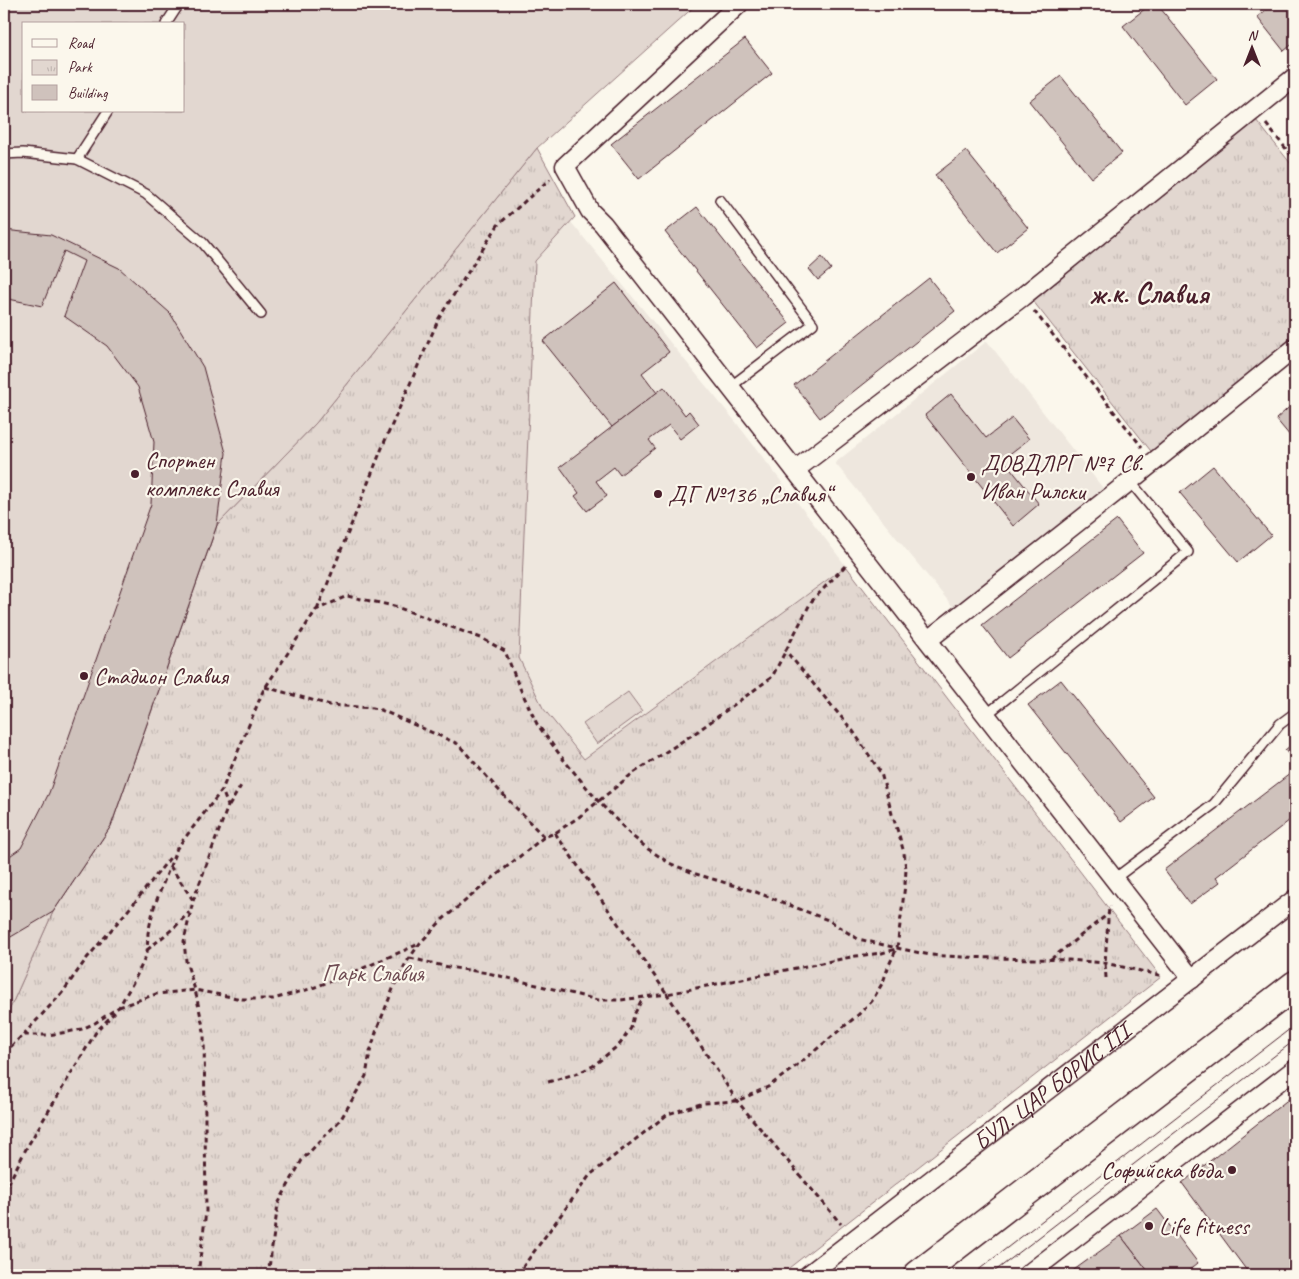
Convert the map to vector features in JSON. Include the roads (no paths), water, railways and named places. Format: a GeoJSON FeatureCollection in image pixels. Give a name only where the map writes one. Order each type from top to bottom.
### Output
{"type":"FeatureCollection","features":[{"type":"Feature","properties":{"kind":"main road"},"geometry":{"type":"LineString","coordinates":[[918,1275],[1295,985]]}},
{"type":"Feature","properties":{"kind":"street"},"geometry":{"type":"LineString","coordinates":[[739,4],[565,166],[590,211],[730,387],[1192,979]]}},
{"type":"Feature","properties":{"kind":"street"},"geometry":{"type":"LineString","coordinates":[[795,470],[1022,297],[1295,77]]}},
{"type":"Feature","properties":{"kind":"street"},"geometry":{"type":"LineString","coordinates":[[928,640],[1295,348]]}},
{"type":"Feature","properties":{"kind":"street","name":"БУЛ. ЦАР БОРИС III"},"geometry":{"type":"LineString","coordinates":[[808,1275],[1295,899]]}},
{"type":"Feature","properties":{"kind":"street"},"geometry":{"type":"LineString","coordinates":[[1027,1275],[1295,1069]]}},
{"type":"Feature","properties":{"kind":"lane"},"geometry":{"type":"LineString","coordinates":[[167,22],[179,4]]}},
{"type":"Feature","properties":{"kind":"lane"},"geometry":{"type":"LineString","coordinates":[[77,159],[107,112]]}},
{"type":"Feature","properties":{"kind":"lane"},"geometry":{"type":"LineString","coordinates":[[4,154],[23,153],[77,159],[146,194],[203,243],[261,314]]}},
{"type":"Feature","properties":{"kind":"lane"},"geometry":{"type":"LineString","coordinates":[[720,200],[813,324],[730,387]]}},
{"type":"Feature","properties":{"kind":"lane"},"geometry":{"type":"LineString","coordinates":[[986,714],[1188,552],[1130,481]]}},
{"type":"Feature","properties":{"kind":"lane"},"geometry":{"type":"LineString","coordinates":[[1113,877],[1214,804],[1280,724],[1295,713]]}},
{"type":"Feature","properties":{"kind":"tram line"},"geometry":{"type":"LineString","coordinates":[[972,1275],[1295,1025]]}},
{"type":"Feature","properties":{"kind":"tram line"},"geometry":{"type":"LineString","coordinates":[[990,1275],[1295,1040]]}},
{"type":"Feature","properties":{"kind":"place","name":"Спортен комплекс Славия"},"geometry":{"type":"Point","coordinates":[135,474]}},
{"type":"Feature","properties":{"kind":"place","name":"ДОВДЛРГ №7 Св. Иван Рилски"},"geometry":{"type":"Point","coordinates":[971,477]}},
{"type":"Feature","properties":{"kind":"place","name":"ДГ №136 „Славия“"},"geometry":{"type":"Point","coordinates":[658,494]}},
{"type":"Feature","properties":{"kind":"place","name":"Стадион Славия"},"geometry":{"type":"Point","coordinates":[84,676]}},
{"type":"Feature","properties":{"kind":"place","name":"Софийска вода"},"geometry":{"type":"Point","coordinates":[1232,1170]}},
{"type":"Feature","properties":{"kind":"place","name":"Life fitness"},"geometry":{"type":"Point","coordinates":[1149,1226]}},
{"type":"Feature","properties":{"kind":"district","name":"ж.к. Славия"},"geometry":{"type":"Point","coordinates":[1149,293]}},
{"type":"Feature","properties":{"kind":"park label","name":"Парк Славия"},"geometry":{"type":"Point","coordinates":[373,973]}}]}
